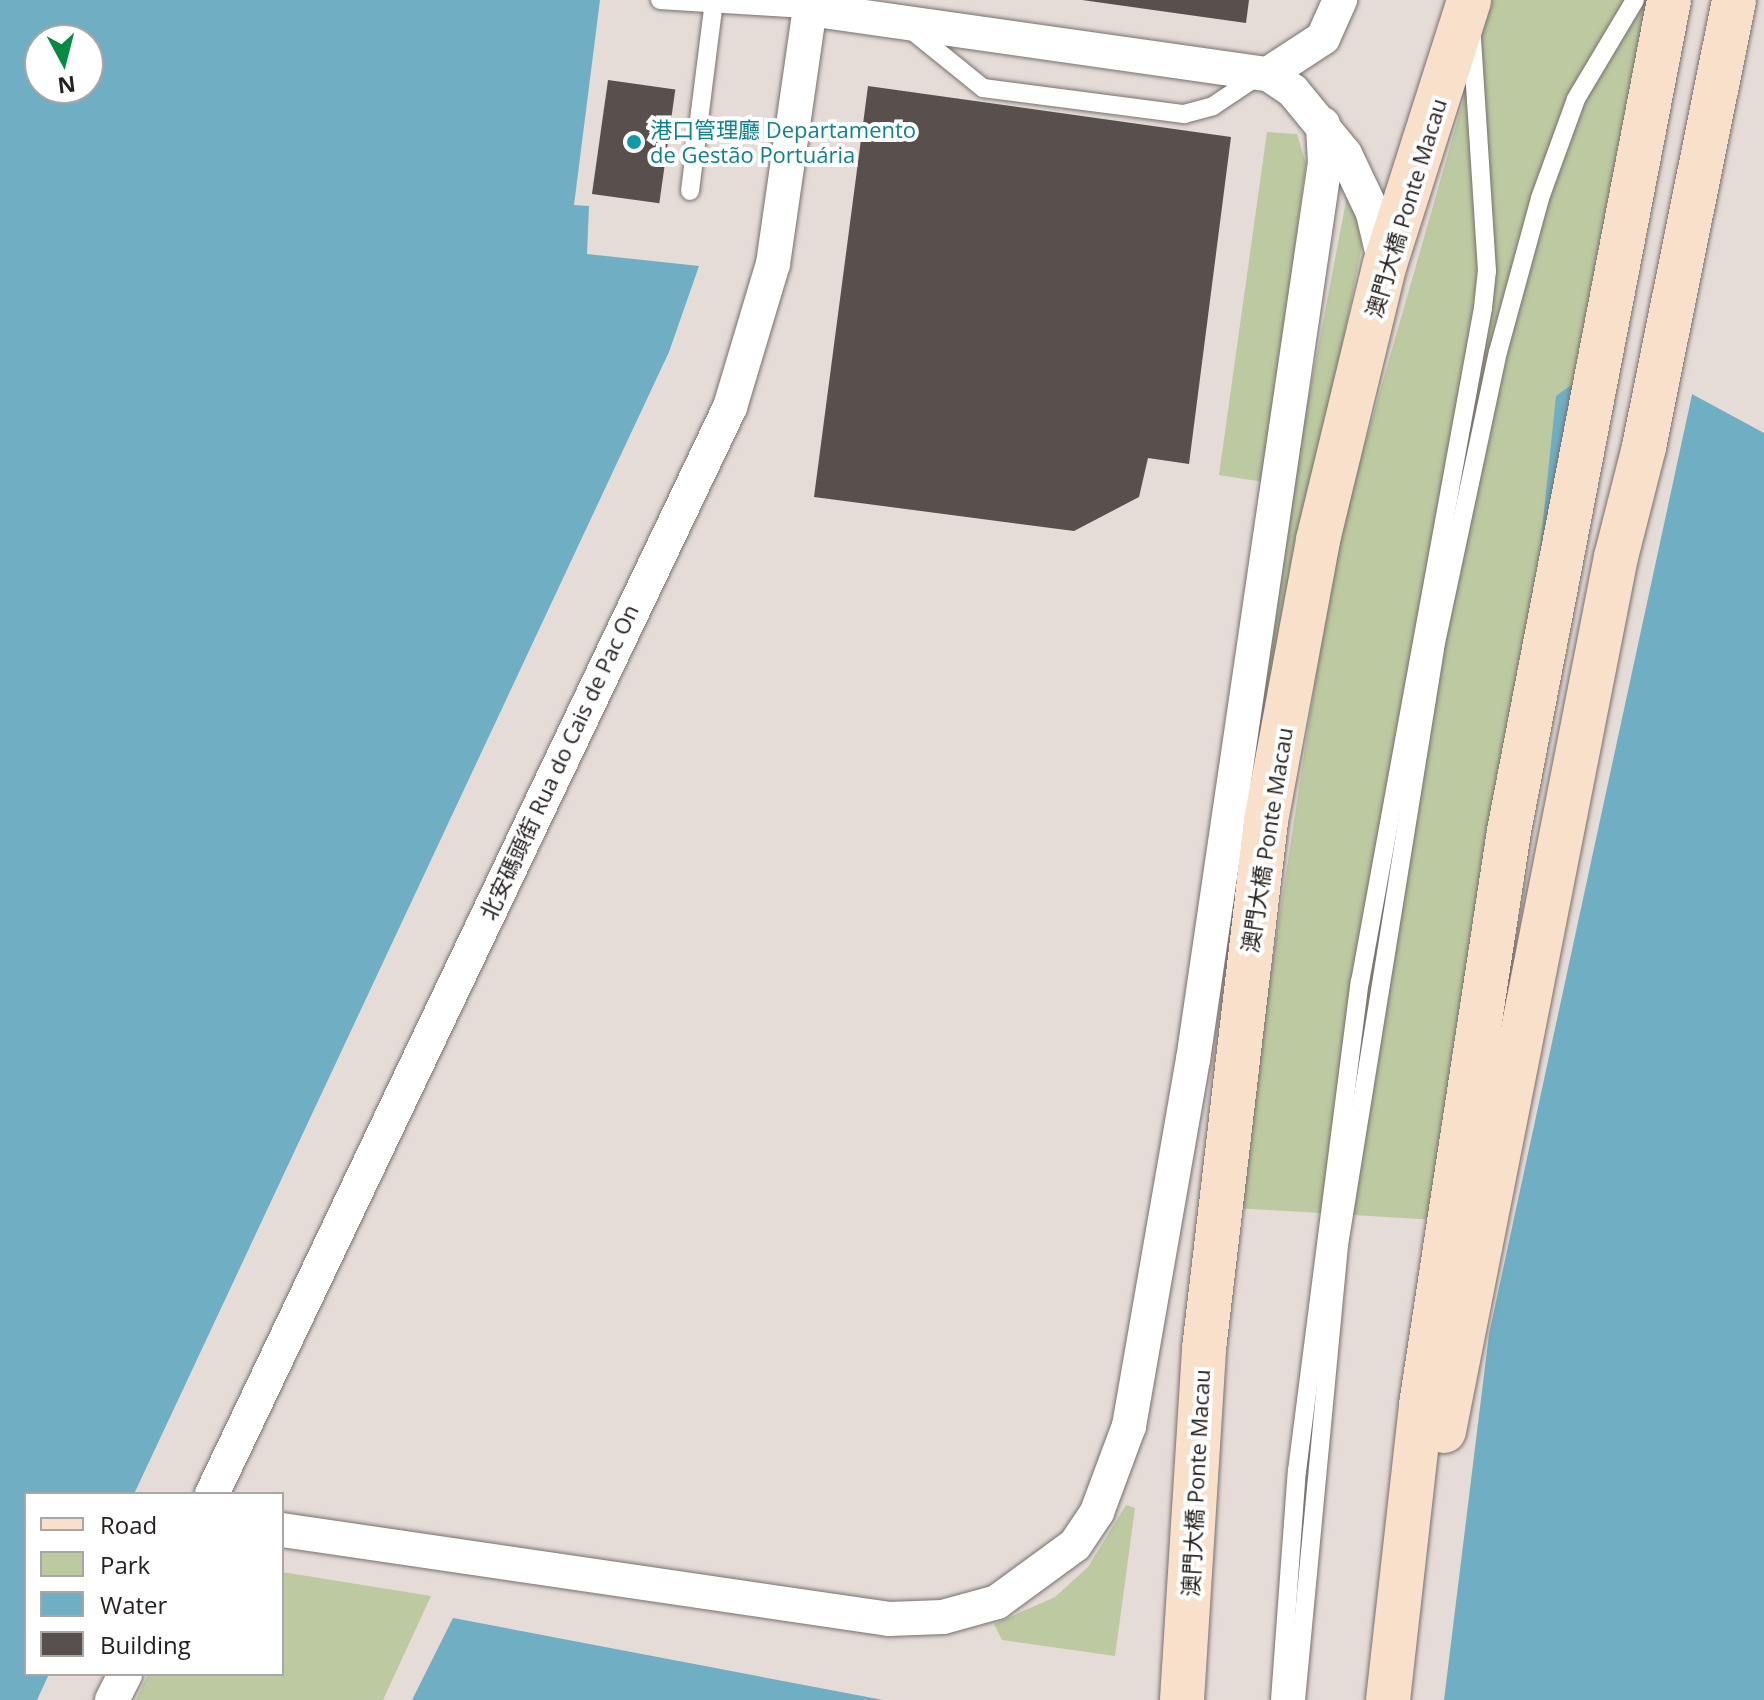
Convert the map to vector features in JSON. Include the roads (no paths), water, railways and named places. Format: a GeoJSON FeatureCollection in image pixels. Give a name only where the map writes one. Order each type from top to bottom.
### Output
{"type":"FeatureCollection","features":[{"type":"Feature","properties":{"kind":"main road","name":"澳門大橋 Ponte Macau"},"geometry":{"type":"LineString","coordinates":[[1182,1700],[1204,1349],[1252,933],[1318,540],[1385,264],[1471,0]]}},
{"type":"Feature","properties":{"kind":"main road"},"geometry":{"type":"LineString","coordinates":[[1388,1700],[1421,1405],[1509,831],[1669,0]]}},
{"type":"Feature","properties":{"kind":"main road"},"geometry":{"type":"LineString","coordinates":[[1397,1640],[1473,1306],[1616,557],[1734,0]]}},
{"type":"Feature","properties":{"kind":"street"},"geometry":{"type":"LineString","coordinates":[[1268,74],[1323,38],[1340,0]]}},
{"type":"Feature","properties":{"kind":"street"},"geometry":{"type":"LineString","coordinates":[[810,4],[892,21],[1268,74],[1323,124],[1359,181],[1385,264]]}},
{"type":"Feature","properties":{"kind":"street","name":"北安碼頭街 Rua do Cais de Pac On"},"geometry":{"type":"LineString","coordinates":[[213,1492],[730,407],[773,264],[810,4]]}},
{"type":"Feature","properties":{"kind":"street"},"geometry":{"type":"LineString","coordinates":[[284,1530],[889,1619],[943,1617],[997,1602],[1075,1545],[1117,1469],[1135,1396],[1204,982],[1325,163],[1323,124]]}},
{"type":"Feature","properties":{"kind":"street"},"geometry":{"type":"LineString","coordinates":[[112,1700],[124,1676]]}},
{"type":"Feature","properties":{"kind":"lane"},"geometry":{"type":"LineString","coordinates":[[660,0],[810,4]]}},
{"type":"Feature","properties":{"kind":"lane"},"geometry":{"type":"LineString","coordinates":[[1280,1700],[1297,1471],[1360,982],[1484,295],[1471,0]]}},
{"type":"Feature","properties":{"kind":"lane"},"geometry":{"type":"LineString","coordinates":[[1296,1700],[1339,1245],[1436,643],[1535,213],[1576,99],[1635,0]]}},
{"type":"Feature","properties":{"kind":"lane"},"geometry":{"type":"LineString","coordinates":[[690,191],[714,3]]}},
{"type":"Feature","properties":{"kind":"lane"},"geometry":{"type":"LineString","coordinates":[[892,21],[914,31],[983,88],[1184,114],[1200,113],[1268,74]]}},
{"type":"Feature","properties":{"kind":"water"},"geometry":{"type":"Polygon","coordinates":[[[0,0],[600,0],[574,205],[589,206],[587,254],[699,266],[669,352],[135,1492],[24,1492],[24,1676],[48,1676],[37,1700],[0,1700],[0,0]]]}},
{"type":"Feature","properties":{"kind":"water"},"geometry":{"type":"Polygon","coordinates":[[[1616,353],[1764,433],[1764,1700],[1406,1700],[1421,1668],[1429,1611],[1556,396],[1616,353]]]}},
{"type":"Feature","properties":{"kind":"water"},"geometry":{"type":"Polygon","coordinates":[[[453,1618],[883,1700],[412,1700],[453,1618]]]}},
{"type":"Feature","properties":{"kind":"place","name":"港口管理廳 Departamento de Gestão Portuária"},"geometry":{"type":"Point","coordinates":[634,142]}}]}
